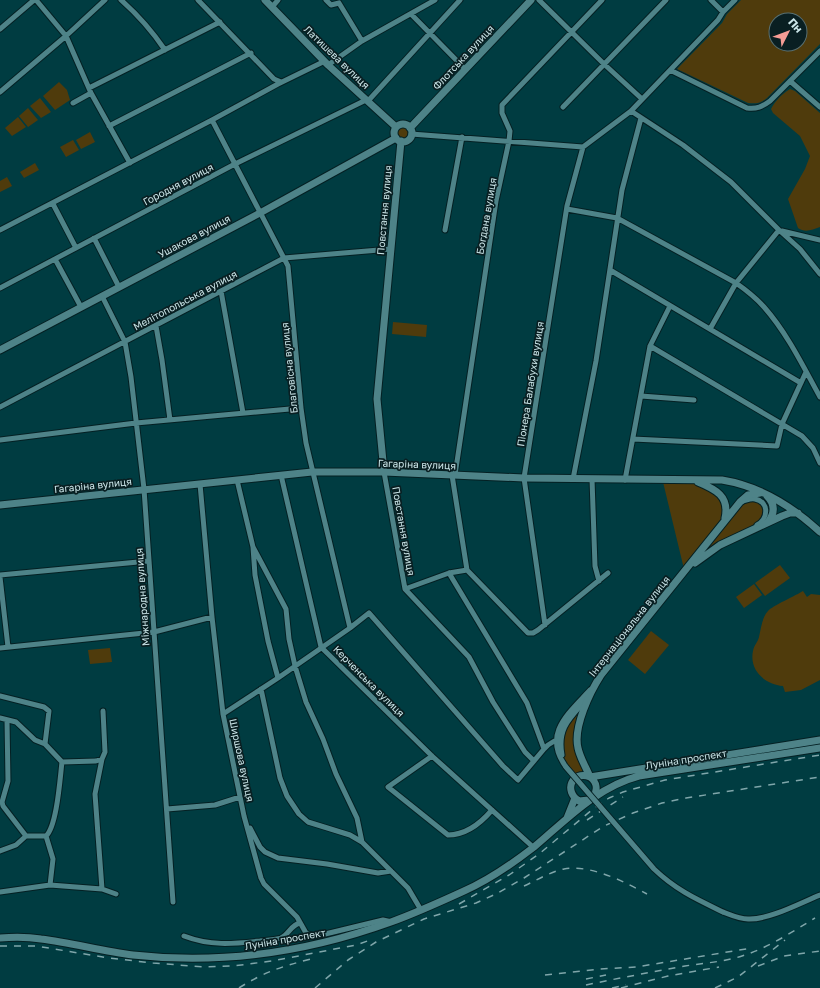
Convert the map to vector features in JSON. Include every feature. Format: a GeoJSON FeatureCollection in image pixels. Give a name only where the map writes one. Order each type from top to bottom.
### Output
{"type":"FeatureCollection","features":[{"type":"Feature","properties":{"kind":"street"},"geometry":{"type":"LineString","coordinates":[[0,29],[35,0],[66,36],[90,90],[130,163]]}},
{"type":"Feature","properties":{"kind":"street"},"geometry":{"type":"LineString","coordinates":[[0,92],[66,36],[105,0]]}},
{"type":"Feature","properties":{"kind":"street"},"geometry":{"type":"LineString","coordinates":[[121,0],[136,13],[153,32],[165,50]]}},
{"type":"Feature","properties":{"kind":"street"},"geometry":{"type":"LineString","coordinates":[[198,0],[251,53],[274,79],[281,82]]}},
{"type":"Feature","properties":{"kind":"street","name":"Латишева вулиця"},"geometry":{"type":"LineString","coordinates":[[265,0],[326,63],[396,128]]}},
{"type":"Feature","properties":{"kind":"street"},"geometry":{"type":"LineString","coordinates":[[272,7],[278,0]]}},
{"type":"Feature","properties":{"kind":"street"},"geometry":{"type":"LineString","coordinates":[[326,0],[331,5],[341,1],[362,41]]}},
{"type":"Feature","properties":{"kind":"street"},"geometry":{"type":"LineString","coordinates":[[0,230],[53,204],[281,82],[326,63],[435,0]]}},
{"type":"Feature","properties":{"kind":"street"},"geometry":{"type":"LineString","coordinates":[[367,101],[460,0]]}},
{"type":"Feature","properties":{"kind":"street","name":"Флотська вулиця"},"geometry":{"type":"LineString","coordinates":[[411,131],[465,69],[531,0]]}},
{"type":"Feature","properties":{"kind":"street"},"geometry":{"type":"LineString","coordinates":[[539,0],[642,99]]}},
{"type":"Feature","properties":{"kind":"street","name":"Богдана вулиця"},"geometry":{"type":"LineString","coordinates":[[467,570],[454,475],[496,201],[509,141],[509,128],[502,112],[502,105],[602,0]]}},
{"type":"Feature","properties":{"kind":"street"},"geometry":{"type":"LineString","coordinates":[[563,107],[666,0]]}},
{"type":"Feature","properties":{"kind":"street"},"geometry":{"type":"LineString","coordinates":[[711,0],[723,12]]}},
{"type":"Feature","properties":{"kind":"street"},"geometry":{"type":"LineString","coordinates":[[411,131],[408,140],[398,140],[394,135],[398,125],[405,124],[411,131],[462,138],[583,147],[631,111],[718,20],[723,12],[735,0]]}},
{"type":"Feature","properties":{"kind":"street"},"geometry":{"type":"LineString","coordinates":[[411,14],[465,69]]}},
{"type":"Feature","properties":{"kind":"street"},"geometry":{"type":"LineString","coordinates":[[73,103],[90,90],[220,22]]}},
{"type":"Feature","properties":{"kind":"street"},"geometry":{"type":"LineString","coordinates":[[670,70],[747,108],[755,109],[770,101],[820,50]]}},
{"type":"Feature","properties":{"kind":"street"},"geometry":{"type":"LineString","coordinates":[[109,126],[251,53]]}},
{"type":"Feature","properties":{"kind":"street"},"geometry":{"type":"LineString","coordinates":[[274,79],[274,86]]}},
{"type":"Feature","properties":{"kind":"street"},"geometry":{"type":"LineString","coordinates":[[790,81],[820,107]]}},
{"type":"Feature","properties":{"kind":"street","name":"Городня вулиця"},"geometry":{"type":"LineString","coordinates":[[0,288],[235,164],[367,101]]}},
{"type":"Feature","properties":{"kind":"street"},"geometry":{"type":"LineString","coordinates":[[631,111],[683,145],[731,182],[800,249],[820,274]]}},
{"type":"Feature","properties":{"kind":"street"},"geometry":{"type":"LineString","coordinates":[[573,479],[596,361],[626,170],[632,155],[641,118]]}},
{"type":"Feature","properties":{"kind":"street","name":"Благовісна вулиця"},"geometry":{"type":"LineString","coordinates":[[212,120],[288,266],[301,408],[306,443],[350,628]]}},
{"type":"Feature","properties":{"kind":"street"},"geometry":{"type":"LineString","coordinates":[[445,230],[462,138]]}},
{"type":"Feature","properties":{"kind":"street","name":"Ушакова вулиця"},"geometry":{"type":"LineString","coordinates":[[0,350],[398,140]]}},
{"type":"Feature","properties":{"kind":"street","name":"Повстання вулиця"},"geometry":{"type":"LineString","coordinates":[[398,140],[391,249],[377,399],[384,472],[405,589],[467,653],[493,702],[525,752],[534,761]]}},
{"type":"Feature","properties":{"kind":"street","name":"Піонера Балабухи вулиця"},"geometry":{"type":"LineString","coordinates":[[545,625],[524,478],[567,209],[583,147]]}},
{"type":"Feature","properties":{"kind":"street"},"geometry":{"type":"LineString","coordinates":[[53,204],[76,248]]}},
{"type":"Feature","properties":{"kind":"street"},"geometry":{"type":"LineString","coordinates":[[567,209],[618,218],[736,283],[750,293],[767,310],[785,335],[820,397]]}},
{"type":"Feature","properties":{"kind":"street"},"geometry":{"type":"LineString","coordinates":[[779,230],[820,240]]}},
{"type":"Feature","properties":{"kind":"street"},"geometry":{"type":"LineString","coordinates":[[710,329],[736,283],[779,230]]}},
{"type":"Feature","properties":{"kind":"street"},"geometry":{"type":"LineString","coordinates":[[94,238],[119,287]]}},
{"type":"Feature","properties":{"kind":"street","name":"Мелітопольська вулиця"},"geometry":{"type":"LineString","coordinates":[[0,407],[284,258],[391,249]]}},
{"type":"Feature","properties":{"kind":"street"},"geometry":{"type":"LineString","coordinates":[[56,259],[81,307]]}},
{"type":"Feature","properties":{"kind":"street"},"geometry":{"type":"LineString","coordinates":[[610,270],[801,383]]}},
{"type":"Feature","properties":{"kind":"street"},"geometry":{"type":"LineString","coordinates":[[221,292],[243,413]]}},
{"type":"Feature","properties":{"kind":"street","name":"Міжнародна вулиця"},"geometry":{"type":"LineString","coordinates":[[102,296],[125,342],[131,377],[144,490],[173,902]]}},
{"type":"Feature","properties":{"kind":"street"},"geometry":{"type":"LineString","coordinates":[[625,480],[650,346],[670,306]]}},
{"type":"Feature","properties":{"kind":"street"},"geometry":{"type":"LineString","coordinates":[[156,326],[170,420]]}},
{"type":"Feature","properties":{"kind":"street"},"geometry":{"type":"LineString","coordinates":[[650,346],[806,439],[813,448],[820,463]]}},
{"type":"Feature","properties":{"kind":"street"},"geometry":{"type":"LineString","coordinates":[[633,439],[777,446],[782,424],[806,372]]}},
{"type":"Feature","properties":{"kind":"street"},"geometry":{"type":"LineString","coordinates":[[641,396],[694,400]]}},
{"type":"Feature","properties":{"kind":"street"},"geometry":{"type":"LineString","coordinates":[[0,440],[136,423],[301,408]]}},
{"type":"Feature","properties":{"kind":"street","name":"Гагаріна вулиця"},"geometry":{"type":"LineString","coordinates":[[0,505],[312,472],[384,472],[592,480],[694,480],[732,482],[764,493],[798,513],[820,532]]}},
{"type":"Feature","properties":{"kind":"street","name":"Керченська вулиця"},"geometry":{"type":"LineString","coordinates":[[281,475],[321,647],[432,756],[533,847]]}},
{"type":"Feature","properties":{"kind":"street"},"geometry":{"type":"LineString","coordinates":[[238,480],[253,547],[256,575],[268,641],[278,678]]}},
{"type":"Feature","properties":{"kind":"street"},"geometry":{"type":"LineString","coordinates":[[592,480],[595,566],[599,580]]}},
{"type":"Feature","properties":{"kind":"street"},"geometry":{"type":"LineString","coordinates":[[694,480],[711,487],[721,495],[726,507],[724,519]]}},
{"type":"Feature","properties":{"kind":"street","name":"Ширшова вулиця"},"geometry":{"type":"LineString","coordinates":[[200,484],[212,617],[223,714],[244,816],[261,878],[264,884],[297,917],[306,933],[312,936],[383,920],[392,922]]}},
{"type":"Feature","properties":{"kind":"street"},"geometry":{"type":"LineString","coordinates":[[680,578],[724,519],[748,495],[753,493],[764,493],[771,500],[773,509],[771,518],[764,524]]}},
{"type":"Feature","properties":{"kind":"street"},"geometry":{"type":"LineString","coordinates":[[740,502],[751,499],[758,500],[763,503],[766,512],[765,518],[761,523],[740,536]]}},
{"type":"Feature","properties":{"kind":"street"},"geometry":{"type":"LineString","coordinates":[[680,578],[699,559],[710,551],[786,514],[798,513]]}},
{"type":"Feature","properties":{"kind":"street"},"geometry":{"type":"LineString","coordinates":[[253,547],[286,609],[289,639],[295,666],[306,702],[323,739],[336,774],[357,818],[362,842]]}},
{"type":"Feature","properties":{"kind":"street"},"geometry":{"type":"LineString","coordinates":[[8,647],[0,576],[149,561]]}},
{"type":"Feature","properties":{"kind":"street"},"geometry":{"type":"LineString","coordinates":[[405,589],[449,573],[467,570],[528,633],[533,633],[545,625],[608,573]]}},
{"type":"Feature","properties":{"kind":"street"},"geometry":{"type":"LineString","coordinates":[[449,573],[527,704],[544,749]]}},
{"type":"Feature","properties":{"kind":"street","name":"Інтернаціональна вулиця"},"geometry":{"type":"LineString","coordinates":[[590,776],[577,743],[581,719],[588,698],[604,672],[680,578]]}},
{"type":"Feature","properties":{"kind":"street"},"geometry":{"type":"LineString","coordinates":[[223,714],[278,678],[369,614],[503,766],[518,780],[544,749],[556,740]]}},
{"type":"Feature","properties":{"kind":"street"},"geometry":{"type":"LineString","coordinates":[[0,648],[154,632],[212,617]]}},
{"type":"Feature","properties":{"kind":"street"},"geometry":{"type":"LineString","coordinates":[[594,687],[559,727],[556,740],[558,754],[566,767],[664,879],[685,894],[741,918],[755,919],[770,915],[820,895]]}},
{"type":"Feature","properties":{"kind":"street"},"geometry":{"type":"LineString","coordinates":[[261,689],[280,778],[287,796],[299,814],[308,822],[350,835],[362,842],[408,888],[421,910]]}},
{"type":"Feature","properties":{"kind":"street"},"geometry":{"type":"LineString","coordinates":[[0,696],[47,708],[49,715],[46,744]]}},
{"type":"Feature","properties":{"kind":"street"},"geometry":{"type":"LineString","coordinates":[[566,767],[560,747],[563,729],[568,719],[588,698]]}},
{"type":"Feature","properties":{"kind":"street"},"geometry":{"type":"LineString","coordinates":[[102,889],[95,794],[102,759],[105,752],[103,711]]}},
{"type":"Feature","properties":{"kind":"street"},"geometry":{"type":"LineString","coordinates":[[0,718],[16,722],[35,740],[46,744],[62,762],[54,822],[46,836]]}},
{"type":"Feature","properties":{"kind":"street"},"geometry":{"type":"LineString","coordinates":[[7,720],[8,781],[2,802],[3,806],[26,836]]}},
{"type":"Feature","properties":{"kind":"street","name":"Луніна проспект"},"geometry":{"type":"LineString","coordinates":[[590,776],[820,740]]}},
{"type":"Feature","properties":{"kind":"street","name":"Луніна проспект"},"geometry":{"type":"LineString","coordinates":[[0,938],[40,938],[133,955],[180,957],[237,957],[271,954],[306,947],[360,933],[392,922],[467,890],[509,866],[591,799],[628,780],[639,776],[820,748]]}},
{"type":"Feature","properties":{"kind":"street"},"geometry":{"type":"LineString","coordinates":[[432,756],[388,787],[448,835],[468,831],[475,827],[492,810]]}},
{"type":"Feature","properties":{"kind":"street"},"geometry":{"type":"LineString","coordinates":[[62,762],[96,761],[102,759]]}},
{"type":"Feature","properties":{"kind":"street"},"geometry":{"type":"LineString","coordinates":[[581,775],[590,776],[595,782],[596,786],[595,794],[591,799],[584,801],[575,798],[572,794],[570,786],[574,779],[581,775],[586,767]]}},
{"type":"Feature","properties":{"kind":"street"},"geometry":{"type":"LineString","coordinates":[[167,809],[215,804],[240,797]]}},
{"type":"Feature","properties":{"kind":"street","name":"Луніна проспект"},"geometry":{"type":"LineString","coordinates":[[567,819],[575,798]]}},
{"type":"Feature","properties":{"kind":"street"},"geometry":{"type":"LineString","coordinates":[[244,816],[260,847],[265,852],[278,858],[378,873],[391,871]]}},
{"type":"Feature","properties":{"kind":"street"},"geometry":{"type":"LineString","coordinates":[[0,851],[16,845],[26,836],[46,836]]}},
{"type":"Feature","properties":{"kind":"street"},"geometry":{"type":"LineString","coordinates":[[46,836],[52,859],[50,885]]}},
{"type":"Feature","properties":{"kind":"street"},"geometry":{"type":"LineString","coordinates":[[0,892],[50,885],[102,889],[116,894]]}},
{"type":"Feature","properties":{"kind":"street"},"geometry":{"type":"LineString","coordinates":[[184,936],[196,941],[214,944],[232,944],[282,938],[296,924],[300,924]]}},
{"type":"Feature","properties":{"kind":"shaded area"},"geometry":{"type":"Polygon","coordinates":[[[741,0],[820,0],[820,44],[767,98],[758,103],[748,103],[677,69],[722,23],[727,14],[741,0]]]}},
{"type":"Feature","properties":{"kind":"shaded area"},"geometry":{"type":"Polygon","coordinates":[[[59,82],[67,90],[70,100],[55,110],[43,96],[59,82]]]}},
{"type":"Feature","properties":{"kind":"shaded area"},"geometry":{"type":"Polygon","coordinates":[[[790,89],[795,91],[820,113],[820,227],[809,230],[801,230],[798,228],[788,199],[805,169],[810,156],[800,136],[773,113],[771,109],[779,98],[790,89]]]}},
{"type":"Feature","properties":{"kind":"shaded area"},"geometry":{"type":"Polygon","coordinates":[[[40,98],[51,112],[41,118],[30,106],[40,98]]]}},
{"type":"Feature","properties":{"kind":"shaded area"},"geometry":{"type":"Polygon","coordinates":[[[28,108],[38,120],[28,127],[19,116],[28,108]]]}},
{"type":"Feature","properties":{"kind":"shaded area"},"geometry":{"type":"Polygon","coordinates":[[[18,117],[26,127],[12,136],[5,128],[18,117]]]}},
{"type":"Feature","properties":{"kind":"shaded area"},"geometry":{"type":"Polygon","coordinates":[[[403,127],[407,129],[409,133],[407,137],[403,139],[399,137],[397,133],[399,129],[403,127]]]}},
{"type":"Feature","properties":{"kind":"shaded area"},"geometry":{"type":"Polygon","coordinates":[[[90,132],[95,142],[81,149],[76,140],[90,132]]]}},
{"type":"Feature","properties":{"kind":"shaded area"},"geometry":{"type":"Polygon","coordinates":[[[73,140],[79,150],[66,157],[60,147],[73,140]]]}},
{"type":"Feature","properties":{"kind":"shaded area"},"geometry":{"type":"Polygon","coordinates":[[[35,163],[39,170],[24,178],[20,172],[35,163]]]}},
{"type":"Feature","properties":{"kind":"shaded area"},"geometry":{"type":"Polygon","coordinates":[[[7,177],[12,186],[0,192],[0,181],[7,177]]]}},
{"type":"Feature","properties":{"kind":"shaded area"},"geometry":{"type":"Polygon","coordinates":[[[393,322],[427,325],[426,337],[392,334],[393,322]]]}},
{"type":"Feature","properties":{"kind":"shaded area"},"geometry":{"type":"Polygon","coordinates":[[[663,482],[695,483],[707,489],[722,501],[723,519],[684,569],[663,482]]]}},
{"type":"Feature","properties":{"kind":"shaded area"},"geometry":{"type":"Polygon","coordinates":[[[754,500],[761,504],[764,512],[760,521],[699,558],[741,503],[754,500]]]}},
{"type":"Feature","properties":{"kind":"shaded area"},"geometry":{"type":"Polygon","coordinates":[[[780,565],[790,578],[765,596],[755,583],[780,565]]]}},
{"type":"Feature","properties":{"kind":"shaded area"},"geometry":{"type":"Polygon","coordinates":[[[754,584],[762,595],[744,608],[736,597],[754,584]]]}},
{"type":"Feature","properties":{"kind":"shaded area"},"geometry":{"type":"Polygon","coordinates":[[[803,591],[807,597],[811,594],[820,595],[820,680],[801,690],[785,692],[783,686],[776,685],[759,675],[753,664],[753,651],[763,620],[768,611],[774,606],[803,591]]]}},
{"type":"Feature","properties":{"kind":"shaded area"},"geometry":{"type":"Polygon","coordinates":[[[651,631],[669,645],[645,674],[628,660],[651,631]]]}},
{"type":"Feature","properties":{"kind":"shaded area"},"geometry":{"type":"Polygon","coordinates":[[[110,648],[112,662],[90,664],[88,650],[110,648]]]}},
{"type":"Feature","properties":{"kind":"shaded area"},"geometry":{"type":"Polygon","coordinates":[[[580,710],[575,727],[574,740],[576,753],[583,770],[576,776],[567,766],[563,745],[566,729],[580,710]]]}},
{"type":"Feature","properties":{"kind":"railway"},"geometry":{"type":"LineString","coordinates":[[459,904],[509,875],[539,854],[593,809],[609,798],[623,792],[665,780],[820,755]]}},
{"type":"Feature","properties":{"kind":"railway"},"geometry":{"type":"LineString","coordinates":[[315,988],[348,960],[376,942],[424,919],[476,903],[496,894],[524,878],[604,826],[633,813],[662,803],[686,798],[820,777]]}},
{"type":"Feature","properties":{"kind":"railway"},"geometry":{"type":"LineString","coordinates":[[587,820],[623,797]]}},
{"type":"Feature","properties":{"kind":"railway"},"geometry":{"type":"LineString","coordinates":[[524,886],[554,872],[574,868],[585,869],[607,875],[647,894]]}},
{"type":"Feature","properties":{"kind":"railway"},"geometry":{"type":"LineString","coordinates":[[586,985],[742,956],[770,944],[815,918]]}},
{"type":"Feature","properties":{"kind":"railway"},"geometry":{"type":"LineString","coordinates":[[0,946],[36,946],[109,958],[205,967],[233,966],[272,961],[356,945],[373,939]]}},
{"type":"Feature","properties":{"kind":"railway"},"geometry":{"type":"LineString","coordinates":[[715,988],[738,977],[785,940]]}},
{"type":"Feature","properties":{"kind":"railway"},"geometry":{"type":"LineString","coordinates":[[545,975],[636,967],[752,948]]}},
{"type":"Feature","properties":{"kind":"railway"},"geometry":{"type":"LineString","coordinates":[[758,966],[784,956],[820,951]]}},
{"type":"Feature","properties":{"kind":"railway"},"geometry":{"type":"LineString","coordinates":[[239,988],[274,970],[311,959]]}},
{"type":"Feature","properties":{"kind":"railway"},"geometry":{"type":"LineString","coordinates":[[621,988],[668,976],[719,967]]}},
{"type":"Feature","properties":{"kind":"railway"},"geometry":{"type":"LineString","coordinates":[[586,979],[606,975]]}},
{"type":"Feature","properties":{"kind":"railway"},"geometry":{"type":"LineString","coordinates":[[612,988],[626,985]]}}]}
